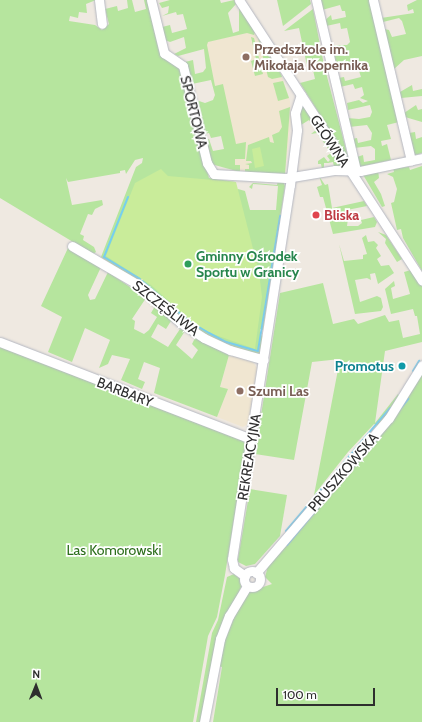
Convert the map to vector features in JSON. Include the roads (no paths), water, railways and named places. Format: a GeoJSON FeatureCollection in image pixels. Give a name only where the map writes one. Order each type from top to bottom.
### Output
{"type":"FeatureCollection","features":[{"type":"Feature","properties":{"kind":"street"},"geometry":{"type":"LineString","coordinates":[[99,0],[102,24]]}},
{"type":"Feature","properties":{"kind":"street","name":"SPORTOWA"},"geometry":{"type":"LineString","coordinates":[[151,0],[164,53],[181,62],[183,66],[209,169],[217,175],[291,177]]}},
{"type":"Feature","properties":{"kind":"street","name":"GŁÓWNA"},"geometry":{"type":"LineString","coordinates":[[239,0],[353,171],[422,281]]}},
{"type":"Feature","properties":{"kind":"street"},"geometry":{"type":"LineString","coordinates":[[316,0],[353,171]]}},
{"type":"Feature","properties":{"kind":"street"},"geometry":{"type":"LineString","coordinates":[[373,0],[411,161]]}},
{"type":"Feature","properties":{"kind":"street","name":"REKREACYJNA"},"geometry":{"type":"LineString","coordinates":[[245,576],[234,568],[232,561],[252,439],[291,177],[297,130],[295,113],[301,95]]}},
{"type":"Feature","properties":{"kind":"street"},"geometry":{"type":"LineString","coordinates":[[291,177],[335,170],[353,171],[422,158]]}},
{"type":"Feature","properties":{"kind":"street","name":"SZCZĘŚLIWA"},"geometry":{"type":"LineString","coordinates":[[72,246],[135,283],[181,323],[204,338],[230,350],[264,360]]}},
{"type":"Feature","properties":{"kind":"street","name":"BARBARY"},"geometry":{"type":"LineString","coordinates":[[0,342],[252,439]]}},
{"type":"Feature","properties":{"kind":"street","name":"PRUSZKOWSKA"},"geometry":{"type":"LineString","coordinates":[[256,573],[389,418],[422,365]]}},
{"type":"Feature","properties":{"kind":"street"},"geometry":{"type":"LineString","coordinates":[[250,572],[256,573],[260,578],[258,584],[252,587],[247,586],[244,581],[245,576],[250,572]]}},
{"type":"Feature","properties":{"kind":"street"},"geometry":{"type":"LineString","coordinates":[[204,722],[220,639],[230,616],[247,586]]}},
{"type":"Feature","properties":{"kind":"waterway"},"geometry":{"type":"LineString","coordinates":[[128,197],[104,257],[140,279]]}},
{"type":"Feature","properties":{"kind":"waterway"},"geometry":{"type":"LineString","coordinates":[[142,281],[190,322],[226,342],[258,351],[280,216]]}},
{"type":"Feature","properties":{"kind":"waterway"},"geometry":{"type":"LineString","coordinates":[[413,371],[419,361]]}},
{"type":"Feature","properties":{"kind":"waterway"},"geometry":{"type":"LineString","coordinates":[[287,545],[408,399]]}},
{"type":"Feature","properties":{"kind":"waterway"},"geometry":{"type":"LineString","coordinates":[[286,531],[390,408]]}},
{"type":"Feature","properties":{"kind":"place","name":"Przedszkole im. Mikołaja Kopernika"},"geometry":{"type":"Point","coordinates":[246,57]}},
{"type":"Feature","properties":{"kind":"place","name":"Bliska"},"geometry":{"type":"Point","coordinates":[316,215]}},
{"type":"Feature","properties":{"kind":"place","name":"Gminny Ośrodek Sportu w Granicy"},"geometry":{"type":"Point","coordinates":[188,264]}},
{"type":"Feature","properties":{"kind":"place","name":"Promotus"},"geometry":{"type":"Point","coordinates":[402,366]}},
{"type":"Feature","properties":{"kind":"place","name":"Szumi Las"},"geometry":{"type":"Point","coordinates":[240,391]}},
{"type":"Feature","properties":{"kind":"park label","name":"Las Komorowski"},"geometry":{"type":"Point","coordinates":[114,550]}}]}
